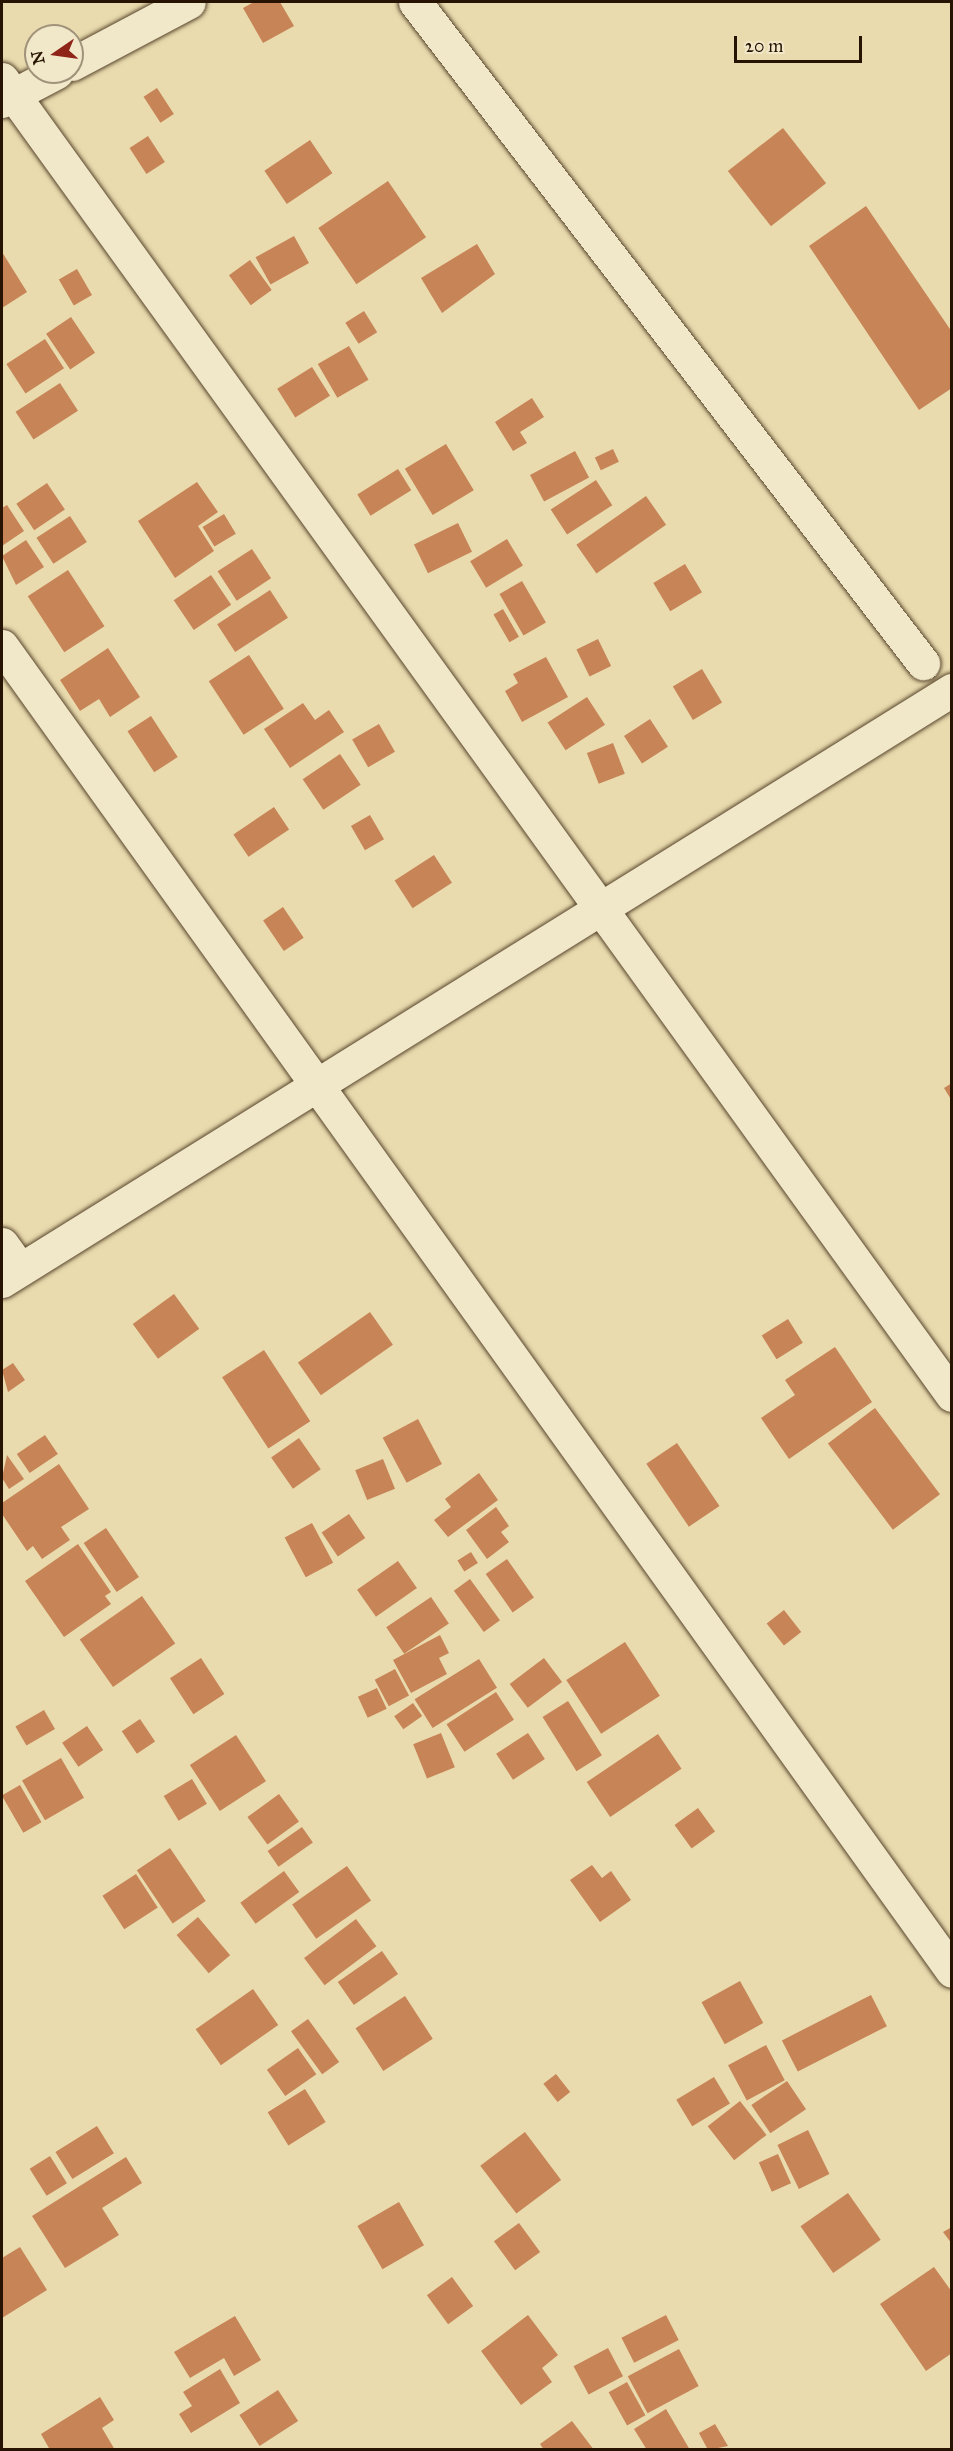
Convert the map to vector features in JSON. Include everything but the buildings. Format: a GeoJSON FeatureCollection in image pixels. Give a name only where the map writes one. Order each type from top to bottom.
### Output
{"type":"FeatureCollection","features":[{"type":"Feature","properties":{"kind":"street"},"geometry":{"type":"LineString","coordinates":[[84,58],[189,2]]}},
{"type":"Feature","properties":{"kind":"street"},"geometry":{"type":"LineString","coordinates":[[416,2],[923,663]]}},
{"type":"Feature","properties":{"kind":"street"},"geometry":{"type":"LineString","coordinates":[[26,84],[5,92],[951,1395]]}},
{"type":"Feature","properties":{"kind":"street"},"geometry":{"type":"LineString","coordinates":[[2,646],[951,1971]]}},
{"type":"Feature","properties":{"kind":"street"},"geometry":{"type":"LineString","coordinates":[[8,1265],[319,1088],[951,690]]}}]}
